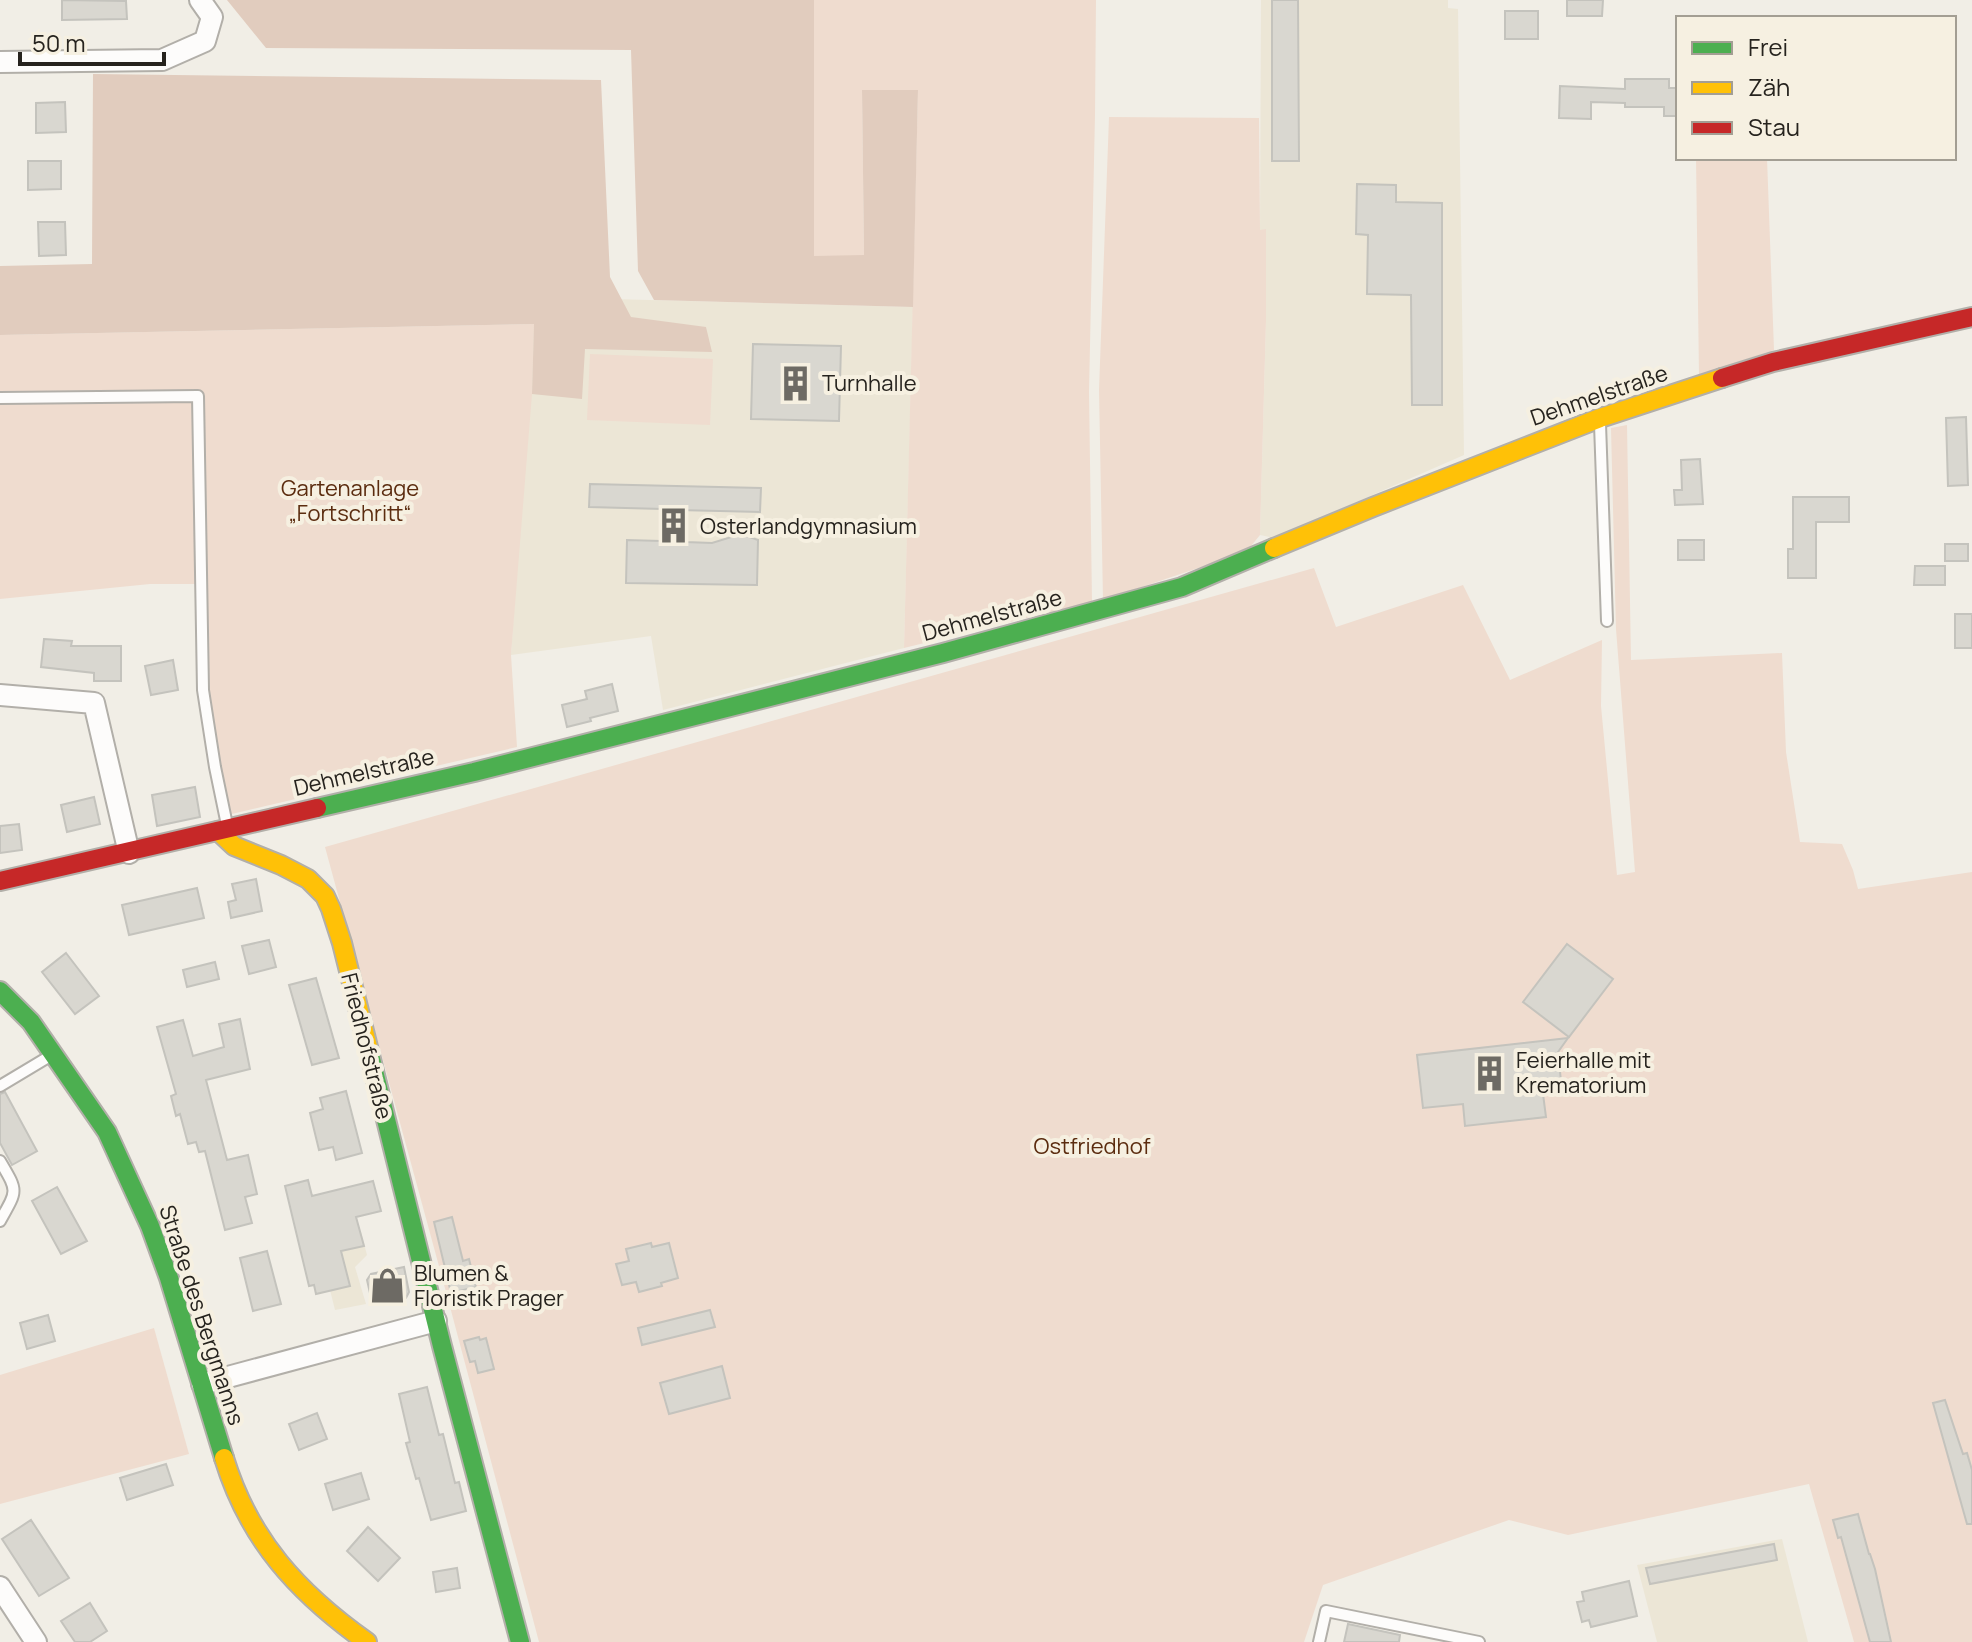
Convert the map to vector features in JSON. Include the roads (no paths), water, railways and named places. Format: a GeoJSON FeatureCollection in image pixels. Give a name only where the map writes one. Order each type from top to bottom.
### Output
{"type":"FeatureCollection","features":[{"type":"Feature","properties":{"kind":"street"},"geometry":{"type":"LineString","coordinates":[[0,62],[162,60],[205,41],[212,17],[200,0]]}},
{"type":"Feature","properties":{"kind":"street","name":"Dehmelstraße"},"geometry":{"type":"LineString","coordinates":[[0,881],[474,772],[958,649],[1182,587],[1373,507],[1600,418],[1773,362],[1972,317]]}},
{"type":"Feature","properties":{"kind":"street"},"geometry":{"type":"LineString","coordinates":[[0,695],[94,703],[129,853]]}},
{"type":"Feature","properties":{"kind":"street","name":"Friedhofstraße"},"geometry":{"type":"LineString","coordinates":[[223,830],[225,840],[232,846],[306,878],[320,889],[330,905],[520,1642]]}},
{"type":"Feature","properties":{"kind":"street","name":"Straße des Bergmanns"},"geometry":{"type":"LineString","coordinates":[[0,991],[31,1022],[107,1132],[150,1226],[226,1465],[250,1522],[304,1592],[367,1642]]}},
{"type":"Feature","properties":{"kind":"street"},"geometry":{"type":"LineString","coordinates":[[202,1384],[436,1321]]}},
{"type":"Feature","properties":{"kind":"street"},"geometry":{"type":"LineString","coordinates":[[0,1587],[36,1642]]}},
{"type":"Feature","properties":{"kind":"lane"},"geometry":{"type":"LineString","coordinates":[[0,398],[198,396],[203,690],[223,830]]}},
{"type":"Feature","properties":{"kind":"lane"},"geometry":{"type":"LineString","coordinates":[[1600,418],[1607,621]]}},
{"type":"Feature","properties":{"kind":"lane"},"geometry":{"type":"LineString","coordinates":[[0,1086],[53,1054]]}},
{"type":"Feature","properties":{"kind":"lane"},"geometry":{"type":"LineString","coordinates":[[0,1161],[15,1190],[0,1221]]}},
{"type":"Feature","properties":{"kind":"lane"},"geometry":{"type":"LineString","coordinates":[[1319,1642],[1326,1611],[1479,1642]]}},
{"type":"Feature","properties":{"kind":"place","name":"Turnhalle"},"geometry":{"type":"Point","coordinates":[796,383]}},
{"type":"Feature","properties":{"kind":"place","name":"Osterlandgymnasium"},"geometry":{"type":"Point","coordinates":[674,526]}},
{"type":"Feature","properties":{"kind":"place","name":"Feierhalle mit Krematorium"},"geometry":{"type":"Point","coordinates":[1490,1073]}},
{"type":"Feature","properties":{"kind":"place","name":"Blumen & Floristik Prager"},"geometry":{"type":"Point","coordinates":[388,1286]}},
{"type":"Feature","properties":{"kind":"park label","name":"Gartenanlage „Fortschritt“"},"geometry":{"type":"Point","coordinates":[350,500]}},
{"type":"Feature","properties":{"kind":"park label","name":"Ostfriedhof"},"geometry":{"type":"Point","coordinates":[1092,1146]}}]}
